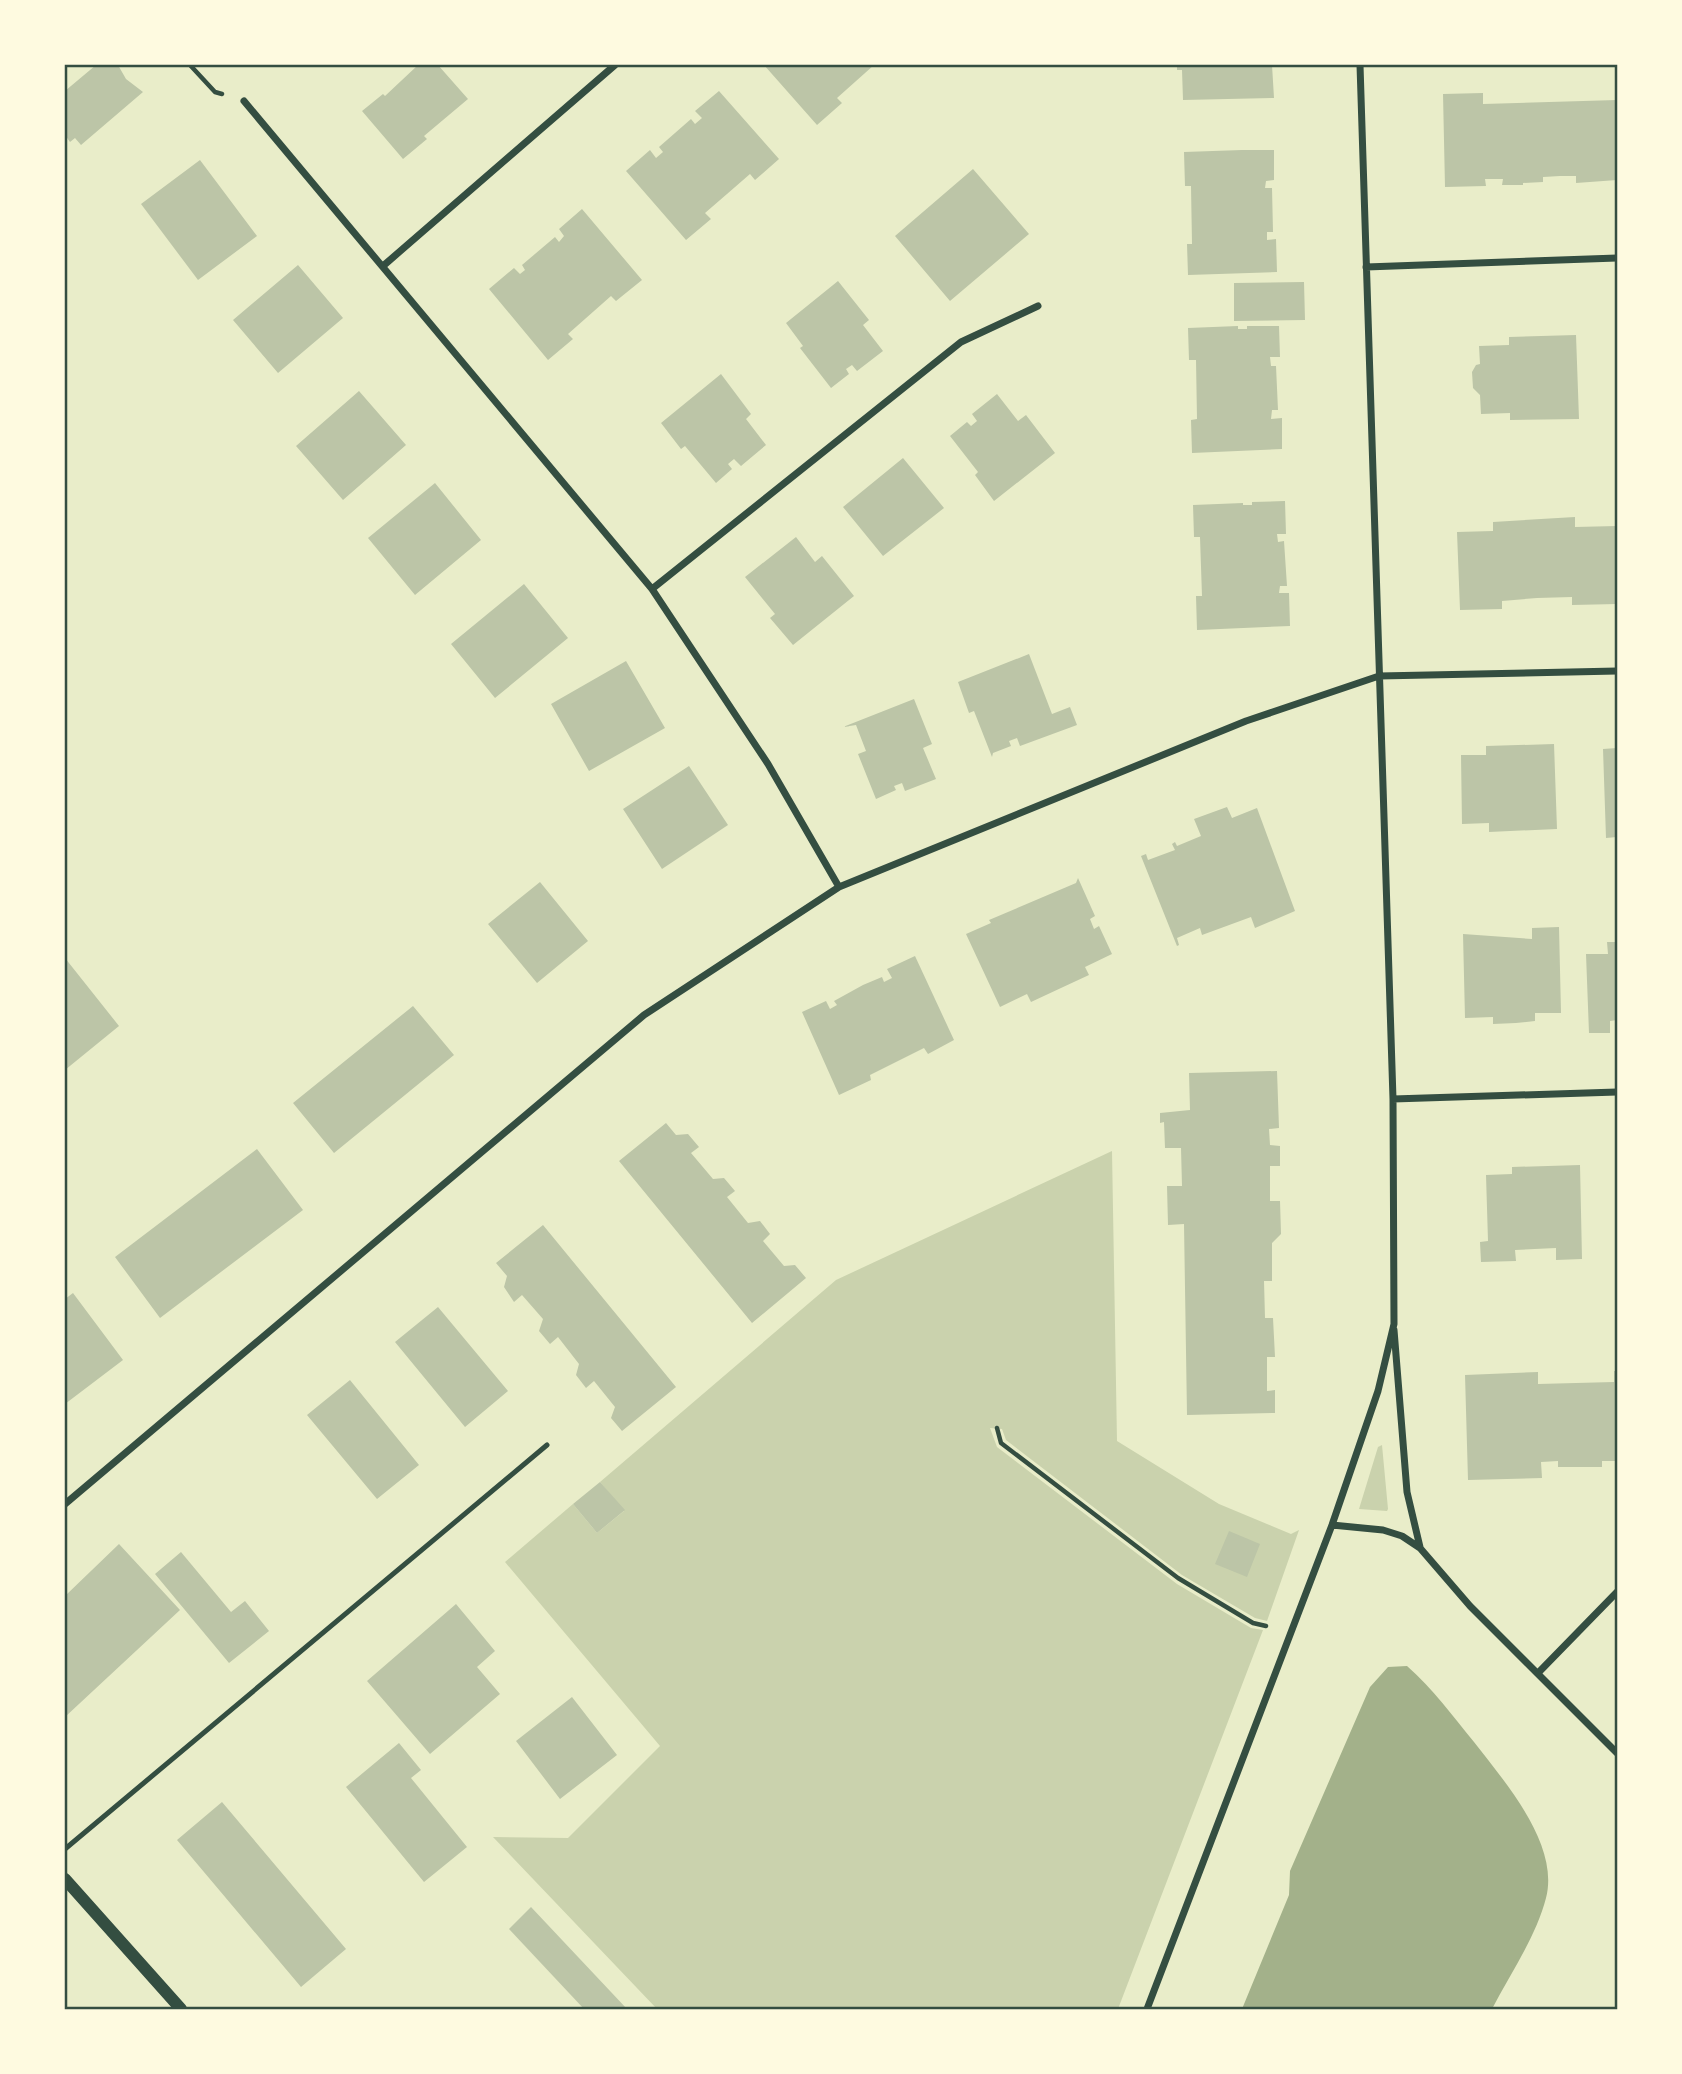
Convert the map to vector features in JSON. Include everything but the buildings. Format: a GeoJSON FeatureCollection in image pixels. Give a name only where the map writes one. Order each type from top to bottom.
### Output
{"type":"FeatureCollection","features":[{"type":"Feature","properties":{"kind":"street"},"geometry":{"type":"LineString","coordinates":[[383,266],[615,65]]}},
{"type":"Feature","properties":{"kind":"street"},"geometry":{"type":"LineString","coordinates":[[1360,65],[1393,1099],[1394,1324],[1407,1492],[1420,1548]]}},
{"type":"Feature","properties":{"kind":"street"},"geometry":{"type":"LineString","coordinates":[[244,101],[652,589],[768,764],[839,887]]}},
{"type":"Feature","properties":{"kind":"street"},"geometry":{"type":"LineString","coordinates":[[1366,267],[1617,258]]}},
{"type":"Feature","properties":{"kind":"street"},"geometry":{"type":"LineString","coordinates":[[652,589],[961,342],[1038,306]]}},
{"type":"Feature","properties":{"kind":"street"},"geometry":{"type":"LineString","coordinates":[[65,1504],[643,1015],[839,887],[1247,722],[1379,676],[1617,671]]}},
{"type":"Feature","properties":{"kind":"street"},"geometry":{"type":"LineString","coordinates":[[1393,1099],[1617,1092]]}},
{"type":"Feature","properties":{"kind":"street"},"geometry":{"type":"LineString","coordinates":[[1147,2009],[1332,1525],[1378,1391],[1394,1324]]}},
{"type":"Feature","properties":{"kind":"street"},"geometry":{"type":"LineString","coordinates":[[1332,1525],[1383,1531],[1402,1536],[1420,1548],[1470,1606],[1539,1672],[1617,1753]]}},
{"type":"Feature","properties":{"kind":"street"},"geometry":{"type":"LineString","coordinates":[[1539,1672],[1617,1592]]}},
{"type":"Feature","properties":{"kind":"street"},"geometry":{"type":"LineString","coordinates":[[65,1879],[181,2009]]}},
{"type":"Feature","properties":{"kind":"lane"},"geometry":{"type":"LineString","coordinates":[[65,1849],[547,1445]]}},
{"type":"Feature","properties":{"kind":"path"},"geometry":{"type":"LineString","coordinates":[[190,65],[215,92],[244,101]]}},
{"type":"Feature","properties":{"kind":"path"},"geometry":{"type":"LineString","coordinates":[[997,1429],[1001,1443],[1178,1578],[1253,1623],[1269,1627]]}},
{"type":"Feature","properties":{"kind":"shaded area"},"geometry":{"type":"Polygon","coordinates":[[[1112,1151],[1117,1441],[1219,1504],[1291,1534],[1299,1530],[1267,1621],[1255,1618],[1182,1575],[1006,1440],[1002,1429],[990,1428],[997,1447],[1177,1584],[1251,1628],[1263,1630],[1118,2009],[657,2009],[493,1837],[568,1838],[660,1746],[505,1562],[573,1504],[597,1533],[624,1511],[600,1482],[836,1280],[1112,1151]]]}},
{"type":"Feature","properties":{"kind":"shaded area"},"geometry":{"type":"Polygon","coordinates":[[[1382,1445],[1388,1509],[1359,1509],[1378,1447],[1382,1445]]]}},
{"type":"Feature","properties":{"kind":"shaded area"},"geometry":{"type":"Polygon","coordinates":[[[1407,1666],[1442,1702],[1500,1775],[1537,1835],[1545,1856],[1548,1877],[1542,1913],[1529,1941],[1492,2009],[1242,2009],[1289,1895],[1290,1871],[1370,1687],[1388,1667],[1407,1666]]]}}]}
